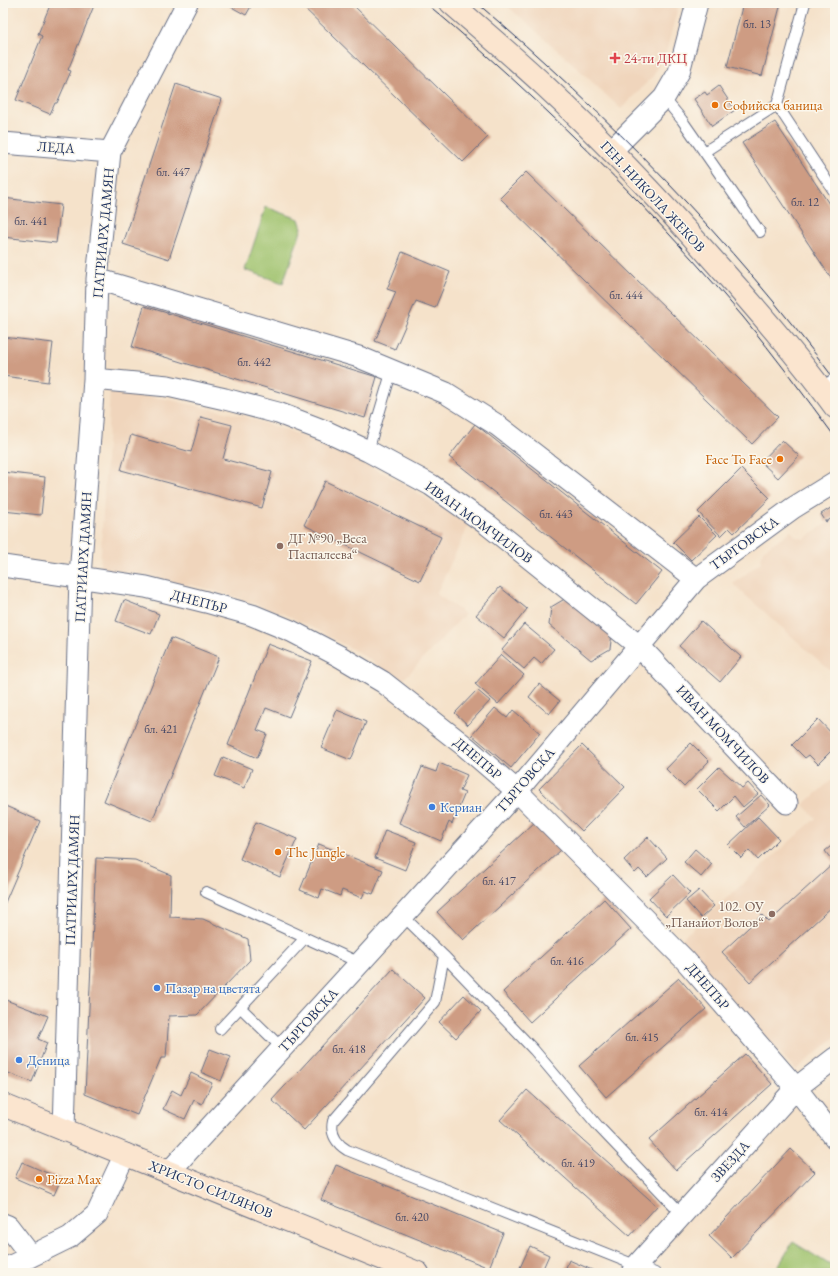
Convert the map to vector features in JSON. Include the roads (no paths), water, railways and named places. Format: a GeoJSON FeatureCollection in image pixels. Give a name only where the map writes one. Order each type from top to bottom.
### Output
{"type":"FeatureCollection","features":[{"type":"Feature","properties":{"kind":"street","name":"ПАТРИАРХ ДАМЯН"},"geometry":{"type":"LineString","coordinates":[[64,1130],[80,577],[94,378],[97,279],[110,152],[188,3]]}},
{"type":"Feature","properties":{"kind":"street","name":"ГЕН. НИКОЛА ЖЕКОВ"},"geometry":{"type":"LineString","coordinates":[[451,3],[544,85],[611,151],[687,231],[755,307],[828,383],[835,407]]}},
{"type":"Feature","properties":{"kind":"street"},"geometry":{"type":"LineString","coordinates":[[611,151],[664,98],[679,72],[697,3]]}},
{"type":"Feature","properties":{"kind":"street","name":"ЛЕДА"},"geometry":{"type":"LineString","coordinates":[[3,143],[110,152]]}},
{"type":"Feature","properties":{"kind":"street"},"geometry":{"type":"LineString","coordinates":[[97,279],[360,357],[446,393],[497,426],[696,579]]}},
{"type":"Feature","properties":{"kind":"street","name":"ИВАН МОМЧИЛОВ"},"geometry":{"type":"LineString","coordinates":[[94,378],[168,386],[278,413],[368,451],[432,485],[488,525],[639,646],[787,803]]}},
{"type":"Feature","properties":{"kind":"street","name":"ТЪРГОВСКА"},"geometry":{"type":"LineString","coordinates":[[169,1172],[517,791],[696,579],[793,508],[835,482]]}},
{"type":"Feature","properties":{"kind":"street","name":"ДНЕПЪР"},"geometry":{"type":"LineString","coordinates":[[3,566],[146,587],[252,615],[291,631],[339,656],[383,682],[466,747],[517,791],[685,960],[796,1088],[835,1138]]}},
{"type":"Feature","properties":{"kind":"street","name":"ЗВЕЗДА"},"geometry":{"type":"LineString","coordinates":[[641,1270],[682,1214],[796,1088],[835,1058]]}},
{"type":"Feature","properties":{"kind":"street","name":"ХРИСТО СИЛЯНОВ"},"geometry":{"type":"LineString","coordinates":[[3,1105],[418,1273]]}},
{"type":"Feature","properties":{"kind":"street"},"geometry":{"type":"LineString","coordinates":[[3,1270],[70,1237],[97,1214],[125,1154]]}},
{"type":"Feature","properties":{"kind":"street"},"geometry":{"type":"LineString","coordinates":[[3,1224],[8,1226],[31,1256]]}},
{"type":"Feature","properties":{"kind":"lane"},"geometry":{"type":"LineString","coordinates":[[704,152],[777,105],[805,3]]}},
{"type":"Feature","properties":{"kind":"lane"},"geometry":{"type":"LineString","coordinates":[[664,98],[682,120],[760,232]]}},
{"type":"Feature","properties":{"kind":"lane"},"geometry":{"type":"LineString","coordinates":[[777,105],[835,193]]}},
{"type":"Feature","properties":{"kind":"lane"},"geometry":{"type":"LineString","coordinates":[[368,451],[392,370]]}},
{"type":"Feature","properties":{"kind":"lane"},"geometry":{"type":"LineString","coordinates":[[206,892],[360,963]]}},
{"type":"Feature","properties":{"kind":"lane"},"geometry":{"type":"LineString","coordinates":[[403,916],[444,956],[534,1050],[598,1126],[682,1214]]}},
{"type":"Feature","properties":{"kind":"lane"},"geometry":{"type":"LineString","coordinates":[[220,1028],[305,938]]}},
{"type":"Feature","properties":{"kind":"lane"},"geometry":{"type":"LineString","coordinates":[[444,956],[435,1002],[333,1121],[331,1128],[337,1142],[347,1150],[641,1270]]}},
{"type":"Feature","properties":{"kind":"lane"},"geometry":{"type":"LineString","coordinates":[[240,1007],[282,1048]]}},
{"type":"Feature","properties":{"kind":"tram line"},"geometry":{"type":"LineString","coordinates":[[426,3],[536,100],[653,217],[705,274],[767,346],[835,437]]}},
{"type":"Feature","properties":{"kind":"tram line"},"geometry":{"type":"LineString","coordinates":[[477,3],[574,90],[666,181],[754,278],[835,380]]}},
{"type":"Feature","properties":{"kind":"place","name":"24-ти ДКЦ"},"geometry":{"type":"Point","coordinates":[615,58]}},
{"type":"Feature","properties":{"kind":"place","name":"Софийска баница"},"geometry":{"type":"Point","coordinates":[715,105]}},
{"type":"Feature","properties":{"kind":"place","name":"Face To Face"},"geometry":{"type":"Point","coordinates":[780,459]}},
{"type":"Feature","properties":{"kind":"place","name":"ДГ №90 „Веса Паспалеева“"},"geometry":{"type":"Point","coordinates":[280,546]}},
{"type":"Feature","properties":{"kind":"place","name":"Кериан"},"geometry":{"type":"Point","coordinates":[432,807]}},
{"type":"Feature","properties":{"kind":"place","name":"The Jungle"},"geometry":{"type":"Point","coordinates":[278,852]}},
{"type":"Feature","properties":{"kind":"place","name":"102. ОУ „Панайот Волов“"},"geometry":{"type":"Point","coordinates":[772,914]}},
{"type":"Feature","properties":{"kind":"place","name":"Пазар на цветята"},"geometry":{"type":"Point","coordinates":[157,988]}},
{"type":"Feature","properties":{"kind":"place","name":"Деница"},"geometry":{"type":"Point","coordinates":[19,1060]}},
{"type":"Feature","properties":{"kind":"place","name":"Pizza Max"},"geometry":{"type":"Point","coordinates":[39,1179]}}]}
